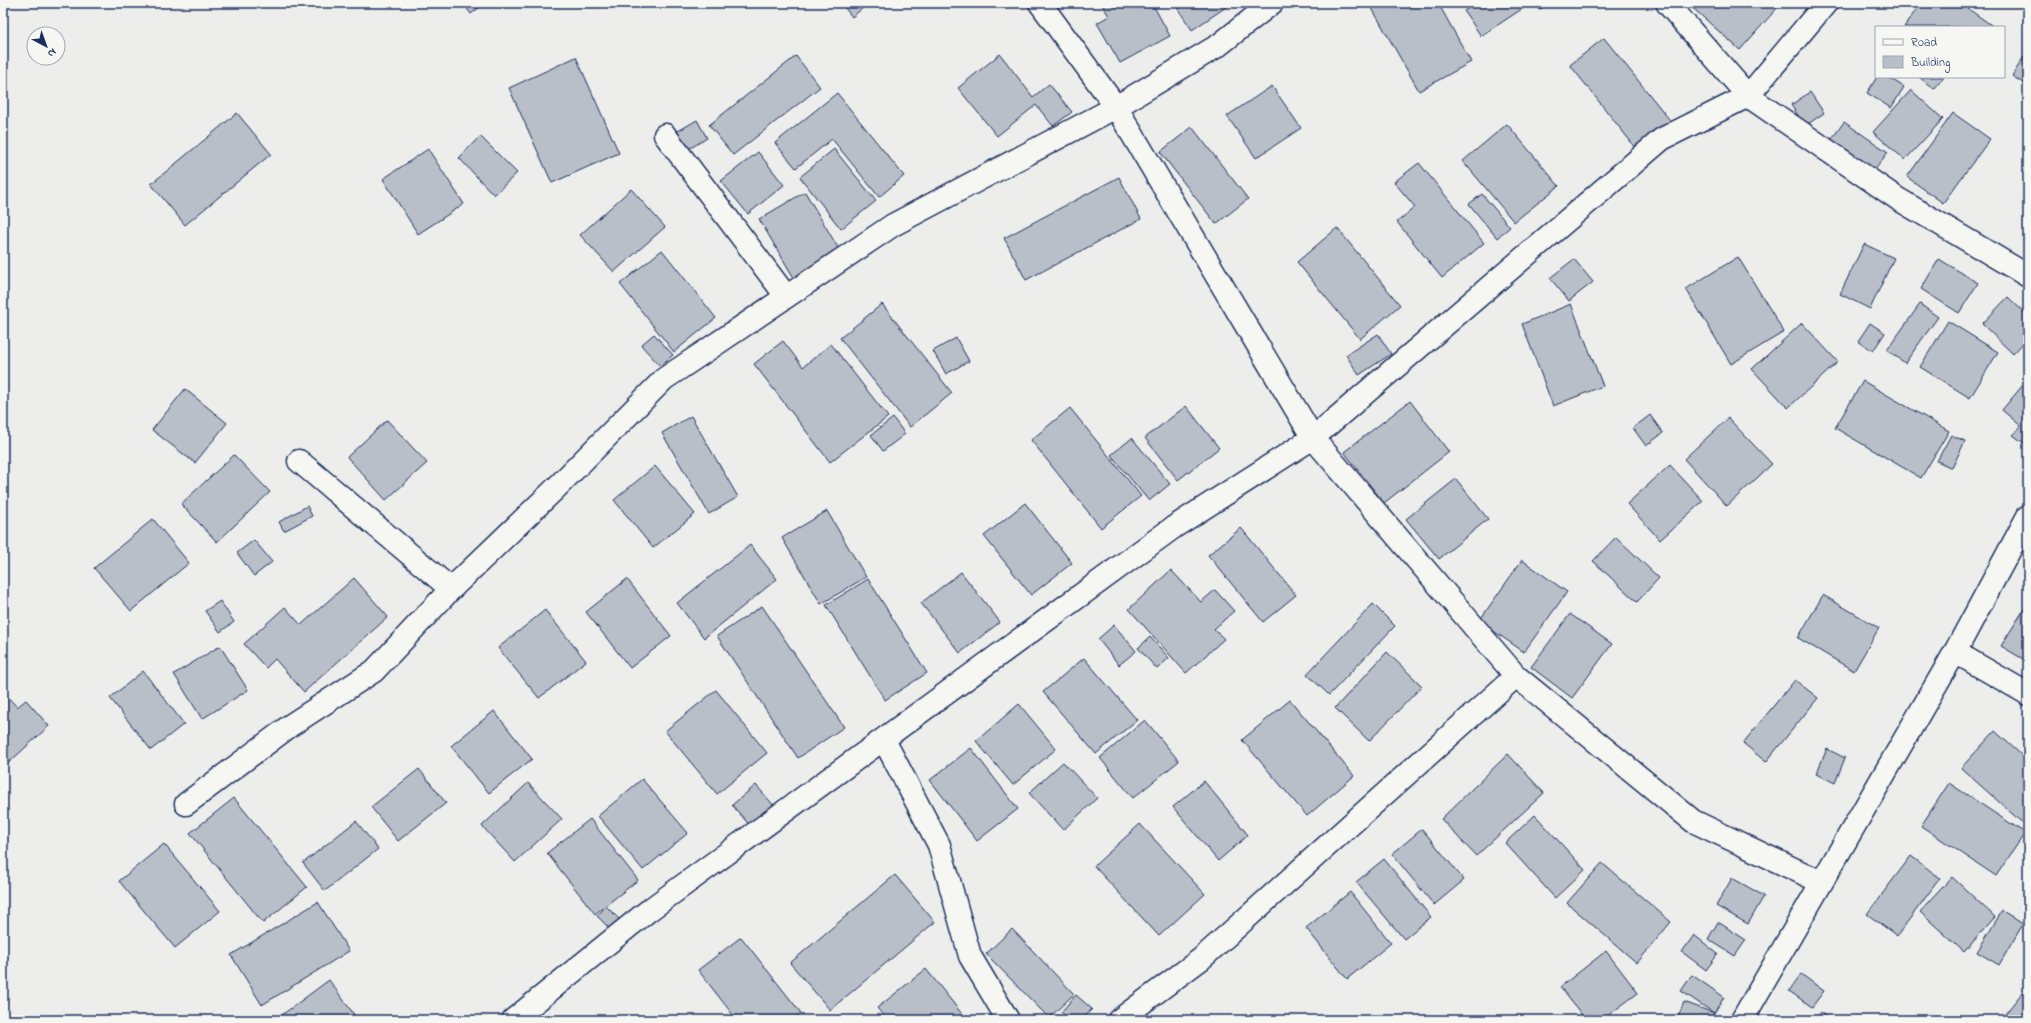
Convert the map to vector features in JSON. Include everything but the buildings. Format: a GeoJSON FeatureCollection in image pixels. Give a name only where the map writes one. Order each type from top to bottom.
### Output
{"type":"FeatureCollection","features":[{"type":"Feature","properties":{"kind":"street"},"geometry":{"type":"LineString","coordinates":[[1040,3],[1116,107],[1313,438],[1516,676],[1693,821],[1821,882]]}},
{"type":"Feature","properties":{"kind":"street"},"geometry":{"type":"LineString","coordinates":[[186,804],[291,725],[374,671],[451,590],[556,488],[664,379],[893,225],[1116,107],[1219,45],[1272,3]]}},
{"type":"Feature","properties":{"kind":"street"},"geometry":{"type":"LineString","coordinates":[[1667,3],[1748,96],[1898,199],[2028,276]]}},
{"type":"Feature","properties":{"kind":"street"},"geometry":{"type":"LineString","coordinates":[[513,1020],[648,911],[1174,528],[1313,438],[1662,139],[1748,96],[1826,3]]}},
{"type":"Feature","properties":{"kind":"street"},"geometry":{"type":"LineString","coordinates":[[665,135],[786,296]]}},
{"type":"Feature","properties":{"kind":"street"},"geometry":{"type":"LineString","coordinates":[[299,461],[451,590]]}},
{"type":"Feature","properties":{"kind":"street"},"geometry":{"type":"LineString","coordinates":[[1742,1020],[1955,652],[2028,516]]}},
{"type":"Feature","properties":{"kind":"street"},"geometry":{"type":"LineString","coordinates":[[1955,652],[2028,694]]}},
{"type":"Feature","properties":{"kind":"street"},"geometry":{"type":"LineString","coordinates":[[1119,1020],[1202,959],[1516,676]]}},
{"type":"Feature","properties":{"kind":"street"},"geometry":{"type":"LineString","coordinates":[[884,740],[939,845],[970,956],[1008,1020]]}}]}
